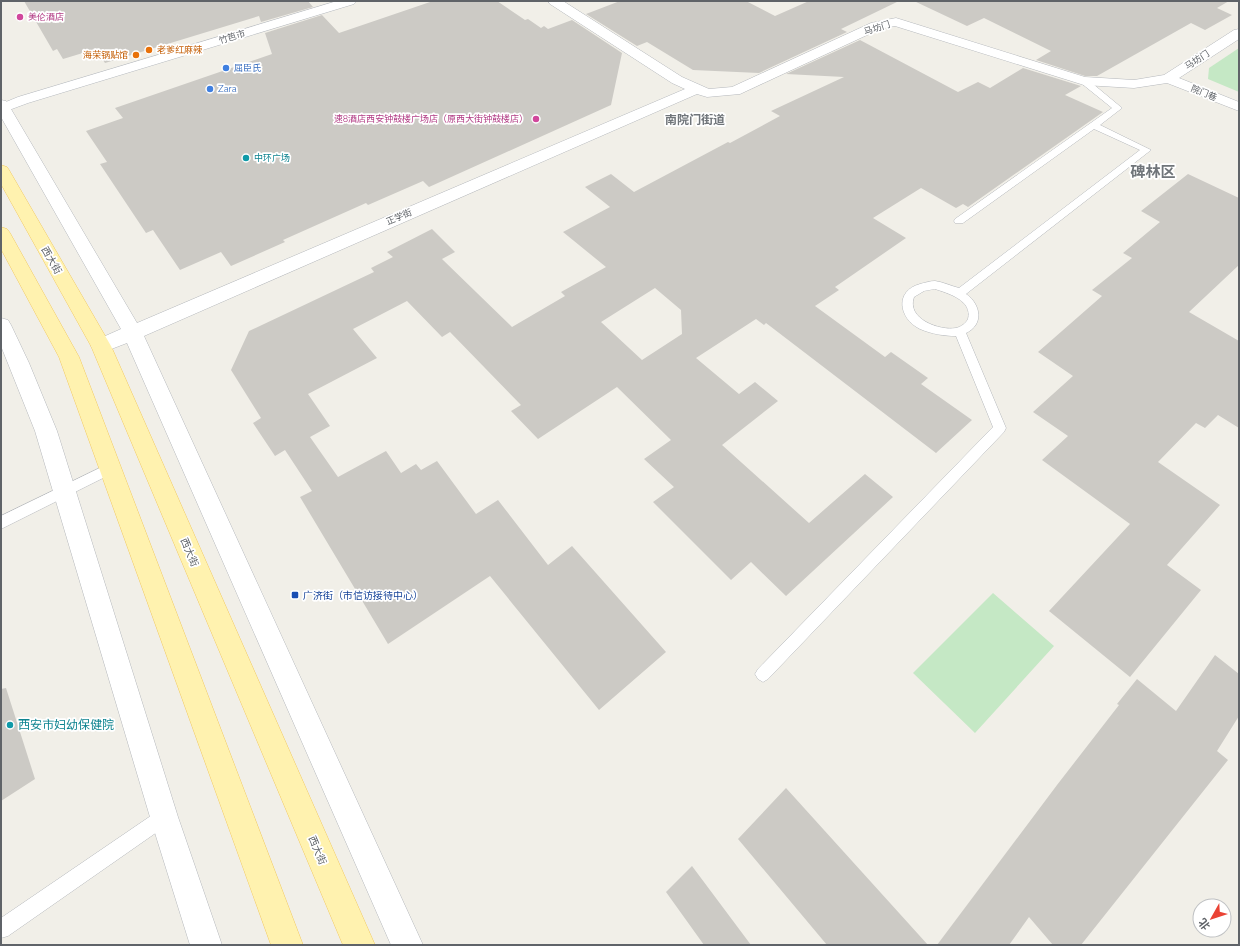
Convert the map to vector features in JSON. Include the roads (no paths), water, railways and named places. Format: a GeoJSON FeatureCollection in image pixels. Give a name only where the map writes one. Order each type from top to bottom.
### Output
{"type":"FeatureCollection","features":[{"type":"Feature","properties":{"kind":"main road","name":"西大街"},"geometry":{"type":"LineString","coordinates":[[1,170],[101,346],[359,945]]}},
{"type":"Feature","properties":{"kind":"main road"},"geometry":{"type":"LineString","coordinates":[[1,233],[69,357],[287,945]]}},
{"type":"Feature","properties":{"kind":"street","name":"竹笆市"},"geometry":{"type":"LineString","coordinates":[[2,107],[350,1]]}},
{"type":"Feature","properties":{"kind":"street","name":"马坊门"},"geometry":{"type":"LineString","coordinates":[[554,1],[677,80],[707,93],[735,91],[876,26],[896,22],[1084,81],[1134,84],[1168,79],[1239,33]]}},
{"type":"Feature","properties":{"kind":"street","name":"院门巷"},"geometry":{"type":"LineString","coordinates":[[1168,79],[1239,107]]}},
{"type":"Feature","properties":{"kind":"street","name":"正学街"},"geometry":{"type":"LineString","coordinates":[[101,346],[132,331],[697,88]]}},
{"type":"Feature","properties":{"kind":"street"},"geometry":{"type":"LineString","coordinates":[[2,107],[132,331],[407,945]]}},
{"type":"Feature","properties":{"kind":"street"},"geometry":{"type":"LineString","coordinates":[[1,325],[19,364],[46,431],[164,816],[206,945]]}},
{"type":"Feature","properties":{"kind":"lane"},"geometry":{"type":"LineString","coordinates":[[959,221],[1092,125],[1118,108],[1084,81]]}},
{"type":"Feature","properties":{"kind":"lane"},"geometry":{"type":"LineString","coordinates":[[960,293],[1146,150],[1092,125]]}},
{"type":"Feature","properties":{"kind":"lane"},"geometry":{"type":"LineString","coordinates":[[935,285],[960,293],[970,301],[975,310],[975,319],[970,327],[960,332],[947,333],[933,330],[921,324],[912,316],[907,306],[908,298],[914,290],[923,286],[935,285]]}},
{"type":"Feature","properties":{"kind":"lane"},"geometry":{"type":"LineString","coordinates":[[763,674],[1000,428],[960,332]]}},
{"type":"Feature","properties":{"kind":"lane"},"geometry":{"type":"LineString","coordinates":[[1,523],[110,468]]}},
{"type":"Feature","properties":{"kind":"lane"},"geometry":{"type":"LineString","coordinates":[[1,929],[164,816]]}},
{"type":"Feature","properties":{"kind":"place","name":"美伦酒店"},"geometry":{"type":"Point","coordinates":[20,17]}},
{"type":"Feature","properties":{"kind":"place","name":"老爹红麻辣"},"geometry":{"type":"Point","coordinates":[149,50]}},
{"type":"Feature","properties":{"kind":"place","name":"海荣锅贴馆"},"geometry":{"type":"Point","coordinates":[136,55]}},
{"type":"Feature","properties":{"kind":"place","name":"屈臣氏"},"geometry":{"type":"Point","coordinates":[226,68]}},
{"type":"Feature","properties":{"kind":"place","name":"Zara"},"geometry":{"type":"Point","coordinates":[210,89]}},
{"type":"Feature","properties":{"kind":"place","name":"速8酒店西安钟鼓楼广场店（原西大街钟鼓楼店）"},"geometry":{"type":"Point","coordinates":[536,119]}},
{"type":"Feature","properties":{"kind":"place","name":"中环广场"},"geometry":{"type":"Point","coordinates":[246,158]}},
{"type":"Feature","properties":{"kind":"place","name":"广济街（市信访接待中心）"},"geometry":{"type":"Point","coordinates":[295,595]}},
{"type":"Feature","properties":{"kind":"place","name":"西安市妇幼保健院"},"geometry":{"type":"Point","coordinates":[10,725]}},
{"type":"Feature","properties":{"kind":"district","name":"南院门街道"},"geometry":{"type":"Point","coordinates":[695,120]}},
{"type":"Feature","properties":{"kind":"district","name":"碑林区"},"geometry":{"type":"Point","coordinates":[1153,172]}}]}
